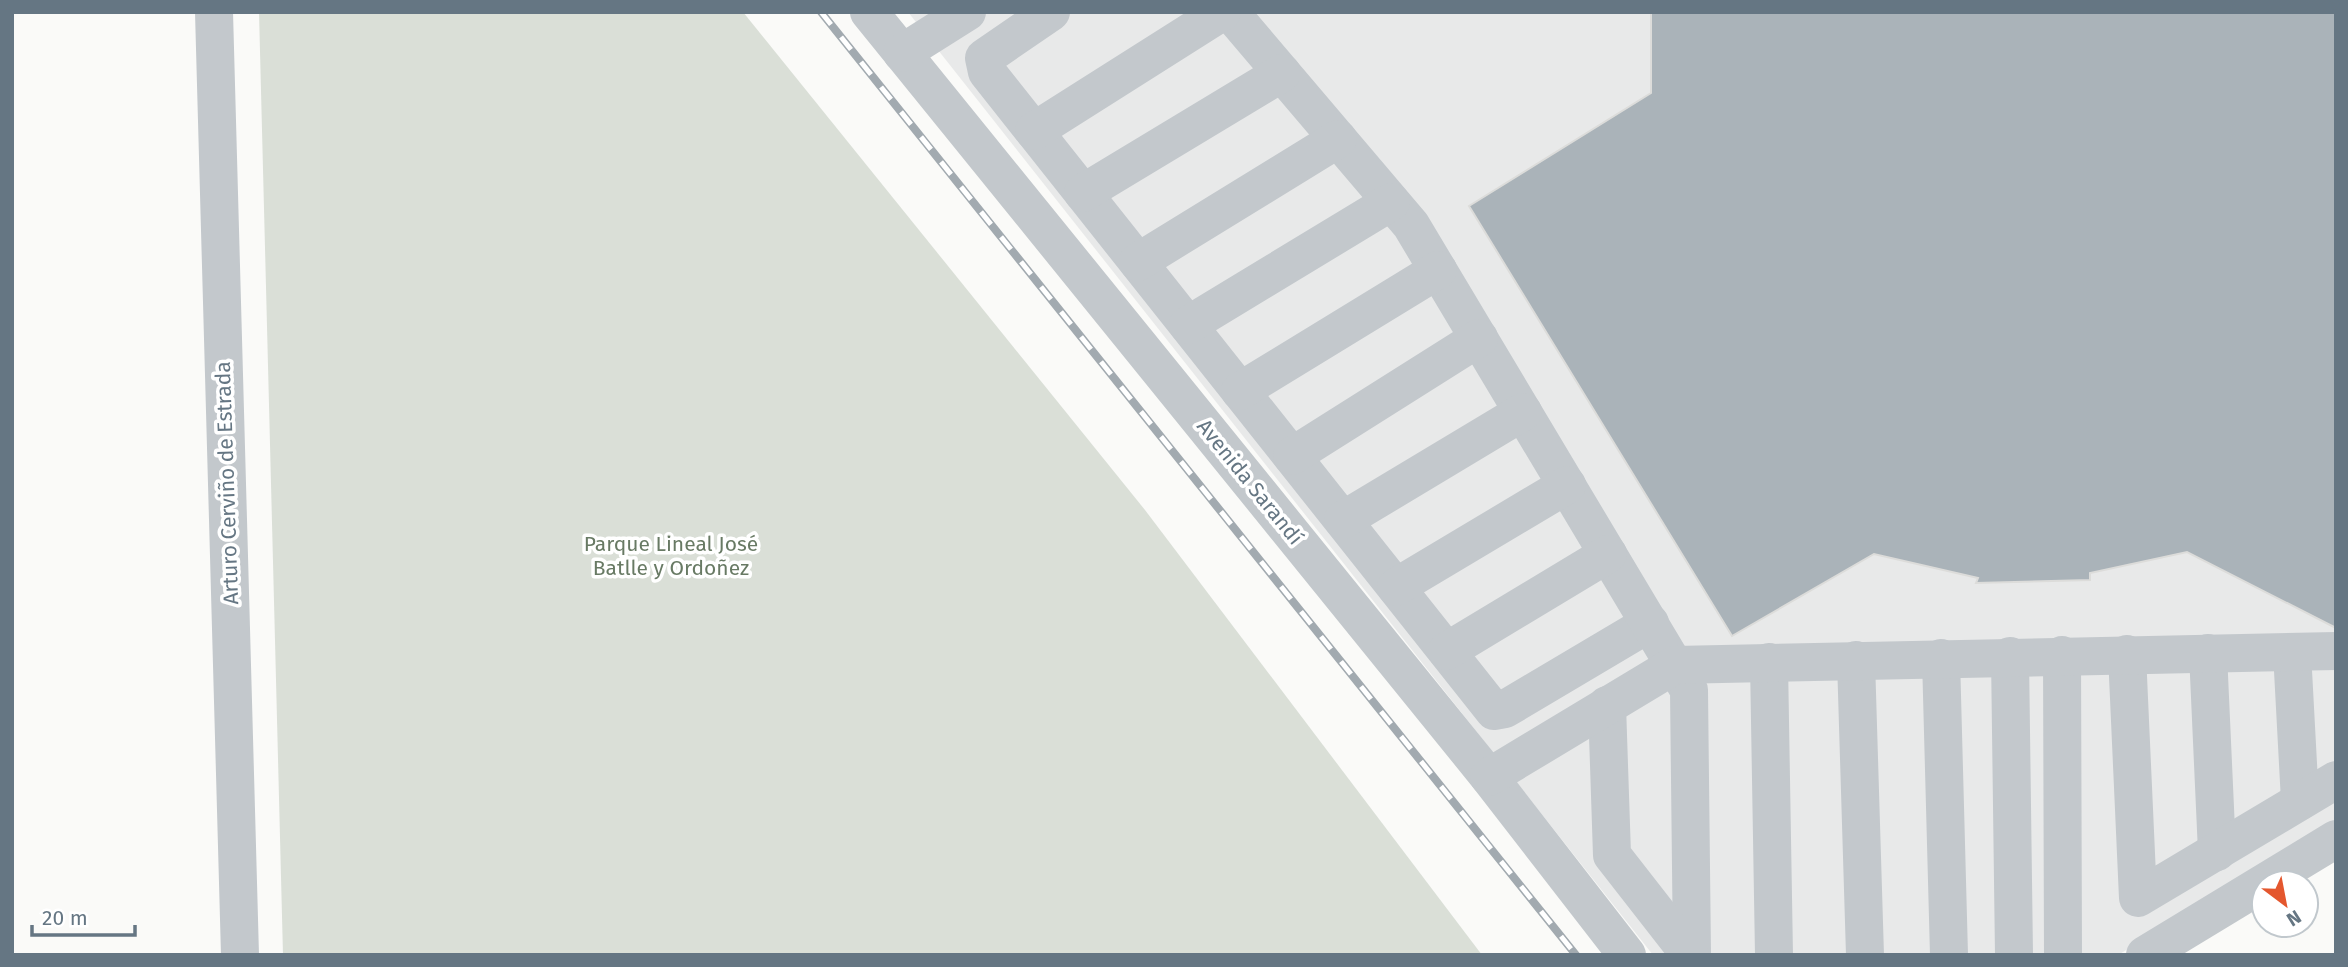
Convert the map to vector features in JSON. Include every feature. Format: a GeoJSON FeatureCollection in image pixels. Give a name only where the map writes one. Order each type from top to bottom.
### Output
{"type":"FeatureCollection","features":[{"type":"Feature","properties":{"kind":"street","name":"Arturo Cerviño de Estrada"},"geometry":{"type":"LineString","coordinates":[[214,12],[240,955]]}},
{"type":"Feature","properties":{"kind":"street","name":"Avenida Sarandí"},"geometry":{"type":"LineString","coordinates":[[869,12],[1489,777],[1627,955]]}},
{"type":"Feature","properties":{"kind":"street"},"geometry":{"type":"LineString","coordinates":[[902,53],[967,12]]}},
{"type":"Feature","properties":{"kind":"street"},"geometry":{"type":"LineString","coordinates":[[1051,12],[984,58],[987,72],[1494,711],[1505,709],[1650,622]]}},
{"type":"Feature","properties":{"kind":"street"},"geometry":{"type":"LineString","coordinates":[[1034,131],[1222,12]]}},
{"type":"Feature","properties":{"kind":"street"},"geometry":{"type":"LineString","coordinates":[[1230,12],[1411,225],[1689,690],[1691,955]]}},
{"type":"Feature","properties":{"kind":"street"},"geometry":{"type":"LineString","coordinates":[[1083,193],[1282,73]]}},
{"type":"Feature","properties":{"kind":"street"},"geometry":{"type":"LineString","coordinates":[[1138,262],[1338,139]]}},
{"type":"Feature","properties":{"kind":"street"},"geometry":{"type":"LineString","coordinates":[[1188,326],[1391,202]]}},
{"type":"Feature","properties":{"kind":"street"},"geometry":{"type":"LineString","coordinates":[[1240,391],[1438,270]]}},
{"type":"Feature","properties":{"kind":"street"},"geometry":{"type":"LineString","coordinates":[[1292,456],[1479,338]]}},
{"type":"Feature","properties":{"kind":"street"},"geometry":{"type":"LineString","coordinates":[[1343,520],[1523,412]]}},
{"type":"Feature","properties":{"kind":"street"},"geometry":{"type":"LineString","coordinates":[[1396,587],[1567,485]]}},
{"type":"Feature","properties":{"kind":"street"},"geometry":{"type":"LineString","coordinates":[[1447,651],[1608,554]]}},
{"type":"Feature","properties":{"kind":"street"},"geometry":{"type":"LineString","coordinates":[[1489,777],[1675,664],[2336,651]]}},
{"type":"Feature","properties":{"kind":"street"},"geometry":{"type":"LineString","coordinates":[[2292,652],[2301,800]]}},
{"type":"Feature","properties":{"kind":"street"},"geometry":{"type":"LineString","coordinates":[[2208,653],[2217,852]]}},
{"type":"Feature","properties":{"kind":"street"},"geometry":{"type":"LineString","coordinates":[[2127,654],[2138,898],[2336,780]]}},
{"type":"Feature","properties":{"kind":"street"},"geometry":{"type":"LineString","coordinates":[[2062,655],[2063,955]]}},
{"type":"Feature","properties":{"kind":"street"},"geometry":{"type":"LineString","coordinates":[[2010,656],[2014,955]]}},
{"type":"Feature","properties":{"kind":"street"},"geometry":{"type":"LineString","coordinates":[[1941,658],[1949,955]]}},
{"type":"Feature","properties":{"kind":"street"},"geometry":{"type":"LineString","coordinates":[[1856,660],[1865,955]]}},
{"type":"Feature","properties":{"kind":"street"},"geometry":{"type":"LineString","coordinates":[[1769,662],[1774,955]]}},
{"type":"Feature","properties":{"kind":"street"},"geometry":{"type":"LineString","coordinates":[[1607,705],[1612,855],[1691,955]]}},
{"type":"Feature","properties":{"kind":"street"},"geometry":{"type":"LineString","coordinates":[[2145,955],[2336,839]]}},
{"type":"Feature","properties":{"kind":"shaded area"},"geometry":{"type":"Polygon","coordinates":[[[908,12],[2336,12],[2336,822],[2259,869],[2250,869],[2250,874],[2118,955],[1653,955],[908,12]]]}},
{"type":"Feature","properties":{"kind":"green space","name":"Parque Lineal José Batlle y Ordoñez"},"geometry":{"type":"Polygon","coordinates":[[[259,12],[743,12],[1145,510],[1482,955],[283,955],[259,12]]]}},
{"type":"Feature","properties":{"kind":"building"},"geometry":{"type":"Polygon","coordinates":[[[1651,12],[2336,12],[2336,628],[2187,552],[2090,573],[2090,580],[1976,583],[1978,578],[1874,554],[1732,636],[1469,206],[1651,93],[1651,12]]]}},
{"type":"Feature","properties":{"kind":"railway"},"geometry":{"type":"LineString","coordinates":[[821,12],[1576,955]]}}]}
